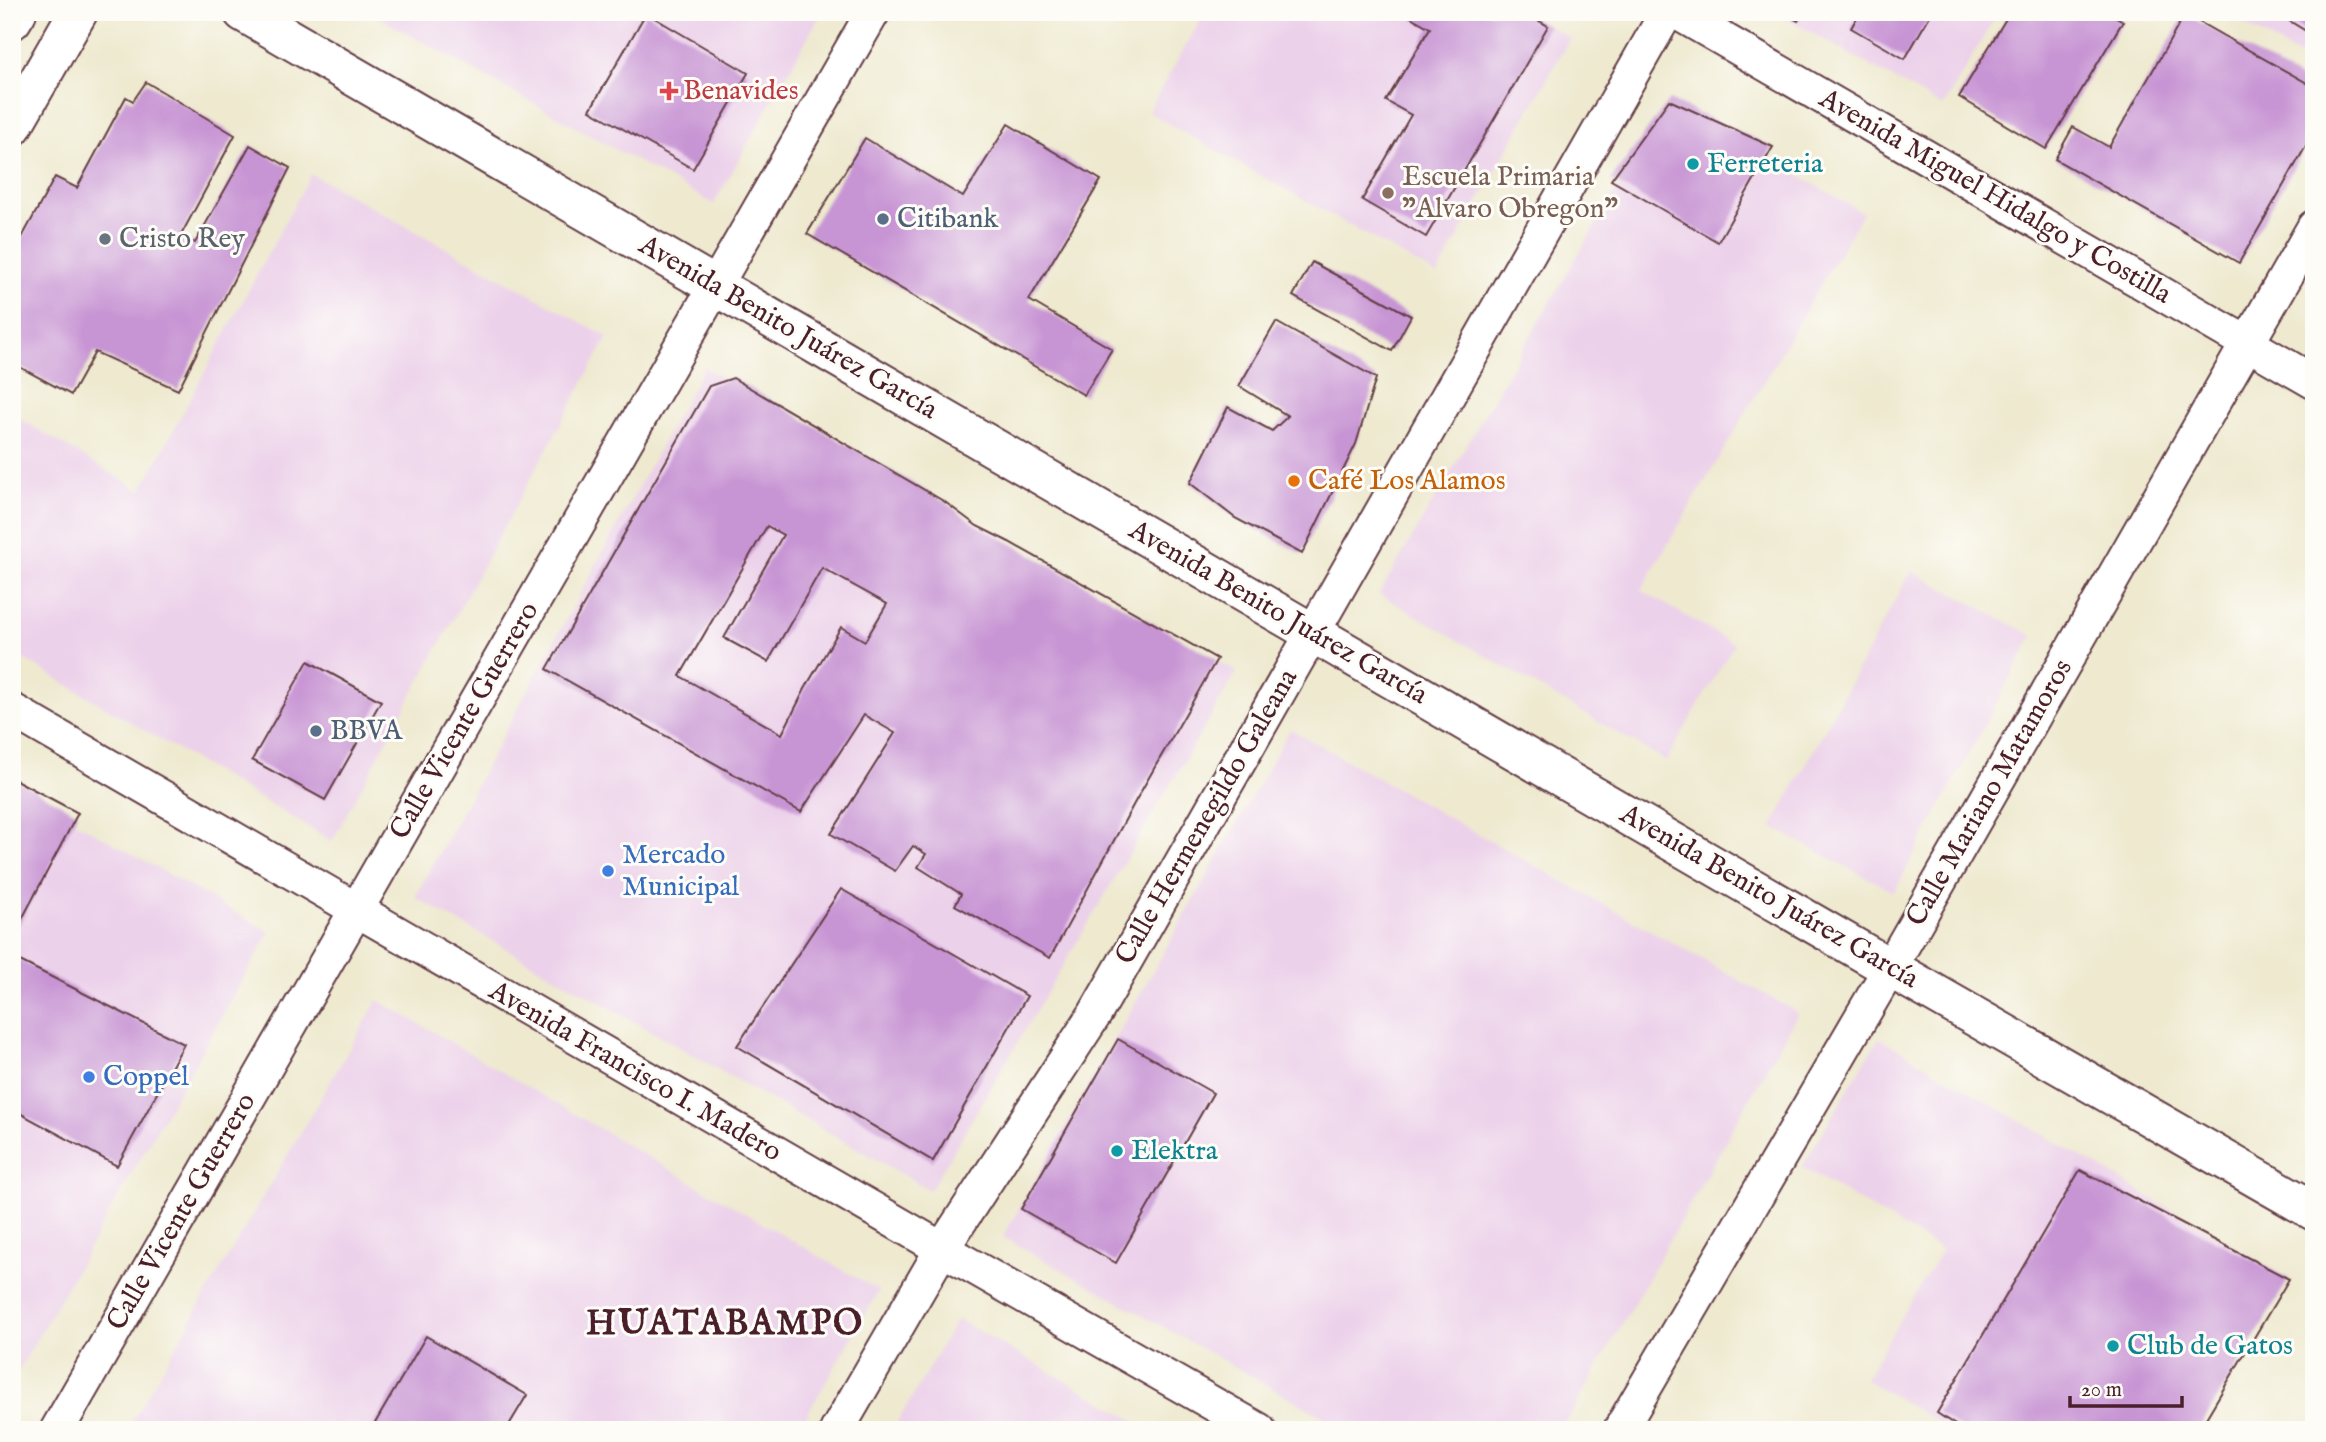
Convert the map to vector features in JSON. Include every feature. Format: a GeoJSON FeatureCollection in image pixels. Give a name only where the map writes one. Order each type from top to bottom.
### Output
{"type":"FeatureCollection","features":[{"type":"Feature","properties":{"kind":"main road"},"geometry":{"type":"LineString","coordinates":[[12,20],[17,12]]}},
{"type":"Feature","properties":{"kind":"main road"},"geometry":{"type":"LineString","coordinates":[[12,127],[78,12]]}},
{"type":"Feature","properties":{"kind":"main road","name":"Avenida Benito Juárez García"},"geometry":{"type":"LineString","coordinates":[[243,12],[1890,968],[2314,1211]]}},
{"type":"Feature","properties":{"kind":"street","name":"Calle Vicente Guerrero"},"geometry":{"type":"LineString","coordinates":[[57,1430],[873,12]]}},
{"type":"Feature","properties":{"kind":"street","name":"Calle Hermenegildo Galeana"},"geometry":{"type":"LineString","coordinates":[[837,1430],[942,1249],[1095,1014],[1667,12]]}},
{"type":"Feature","properties":{"kind":"street","name":"Avenida Miguel Hidalgo y Costilla"},"geometry":{"type":"LineString","coordinates":[[1676,12],[2314,382]]}},
{"type":"Feature","properties":{"kind":"street","name":"Calle Mariano Matamoros"},"geometry":{"type":"LineString","coordinates":[[1620,1430],[1890,968],[2314,227]]}},
{"type":"Feature","properties":{"kind":"street","name":"Avenida Francisco I. Madero"},"geometry":{"type":"LineString","coordinates":[[12,710],[1259,1430]]}},
{"type":"Feature","properties":{"kind":"shaded area"},"geometry":{"type":"Polygon","coordinates":[[[369,12],[822,12],[714,204],[369,12]]]}},
{"type":"Feature","properties":{"kind":"shaded area","name":"Escuela Primaria \"Alvaro Obregon\""},"geometry":{"type":"Polygon","coordinates":[[[1205,12],[1524,12],[1570,38],[1437,275],[1148,112],[1205,12]]]}},
{"type":"Feature","properties":{"kind":"shaded area"},"geometry":{"type":"Polygon","coordinates":[[[1775,12],[1998,12],[1943,107],[1775,12]]]}},
{"type":"Feature","properties":{"kind":"shaded area"},"geometry":{"type":"Polygon","coordinates":[[[2222,12],[2314,12],[2314,64],[2222,12]]]}},
{"type":"Feature","properties":{"kind":"shaded area"},"geometry":{"type":"Polygon","coordinates":[[[1669,100],[1863,213],[1641,590],[1734,644],[1666,761],[1379,594],[1669,100]]]}},
{"type":"Feature","properties":{"kind":"shaded area"},"geometry":{"type":"Polygon","coordinates":[[[311,174],[608,337],[332,841],[12,652],[12,414],[141,491],[311,174]]]}},
{"type":"Feature","properties":{"kind":"shaded area"},"geometry":{"type":"Polygon","coordinates":[[[704,367],[1237,672],[930,1190],[415,897],[704,367]]]}},
{"type":"Feature","properties":{"kind":"shaded area"},"geometry":{"type":"Polygon","coordinates":[[[1911,571],[2033,636],[1894,892],[1772,827],[1911,571]]]}},
{"type":"Feature","properties":{"kind":"shaded area"},"geometry":{"type":"Polygon","coordinates":[[[1290,729],[1798,1013],[1562,1430],[1347,1430],[1003,1237],[1290,729]]]}},
{"type":"Feature","properties":{"kind":"shaded area"},"geometry":{"type":"Polygon","coordinates":[[[12,786],[270,932],[12,1382],[12,786]]]}},
{"type":"Feature","properties":{"kind":"shaded area"},"geometry":{"type":"Polygon","coordinates":[[[378,1000],[879,1291],[798,1430],[127,1430],[378,1000]]]}},
{"type":"Feature","properties":{"kind":"shaded area"},"geometry":{"type":"Polygon","coordinates":[[[1879,1038],[2289,1279],[2199,1430],[1951,1430],[1865,1379],[1942,1250],[1802,1167],[1879,1038]]]}},
{"type":"Feature","properties":{"kind":"shaded area"},"geometry":{"type":"Polygon","coordinates":[[[957,1319],[1152,1430],[893,1430],[957,1319]]]}},
{"type":"Feature","properties":{"kind":"building"},"geometry":{"type":"Polygon","coordinates":[[[1402,12],[1523,12],[1548,26],[1426,237],[1362,200],[1411,115],[1386,101],[1430,28],[1402,12]]]}},
{"type":"Feature","properties":{"kind":"building"},"geometry":{"type":"Polygon","coordinates":[[[1781,12],[1803,12],[1798,21],[1781,12]]]}},
{"type":"Feature","properties":{"kind":"building"},"geometry":{"type":"Polygon","coordinates":[[[1860,12],[1932,12],[1905,59],[1851,28],[1860,12]]]}},
{"type":"Feature","properties":{"kind":"building"},"geometry":{"type":"Polygon","coordinates":[[[2010,12],[2108,12],[2123,21],[2046,149],[1959,97],[2010,12]]]}},
{"type":"Feature","properties":{"kind":"building"},"geometry":{"type":"Polygon","coordinates":[[[2275,12],[2314,12],[2314,36],[2275,12]]]}},
{"type":"Feature","properties":{"kind":"building","name":"Benavides"},"geometry":{"type":"Polygon","coordinates":[[[646,13],[748,73],[693,169],[590,110],[646,13]]]}},
{"type":"Feature","properties":{"kind":"building"},"geometry":{"type":"Polygon","coordinates":[[[2185,14],[2314,87],[2314,132],[2239,263],[2055,159],[2073,127],[2109,147],[2185,14]]]}},
{"type":"Feature","properties":{"kind":"building","name":"Cristo Rey"},"geometry":{"type":"Polygon","coordinates":[[[146,82],[235,135],[181,235],[195,243],[250,145],[290,168],[178,390],[95,352],[71,395],[12,363],[12,237],[20,241],[55,177],[77,188],[126,97],[133,101],[146,82]]]}},
{"type":"Feature","properties":{"kind":"building","name":"Ferreteria"},"geometry":{"type":"Polygon","coordinates":[[[1669,100],[1773,147],[1718,242],[1611,180],[1669,100]]]}},
{"type":"Feature","properties":{"kind":"building"},"geometry":{"type":"Polygon","coordinates":[[[1008,124],[1101,180],[1029,300],[1112,349],[1084,395],[807,234],[865,138],[963,197],[1008,124]]]}},
{"type":"Feature","properties":{"kind":"building"},"geometry":{"type":"Polygon","coordinates":[[[1312,262],[1411,316],[1392,351],[1293,296],[1312,262]]]}},
{"type":"Feature","properties":{"kind":"building"},"geometry":{"type":"Polygon","coordinates":[[[1276,322],[1376,378],[1356,444],[1302,554],[1235,518],[1190,483],[1228,407],[1272,431],[1288,416],[1239,386],[1276,322]]]}},
{"type":"Feature","properties":{"kind":"building"},"geometry":{"type":"Polygon","coordinates":[[[733,378],[945,502],[977,526],[1217,659],[1050,958],[955,905],[961,894],[918,867],[926,854],[913,846],[895,871],[831,834],[895,733],[864,715],[801,812],[547,669],[709,386],[733,378]],[[767,526],[680,676],[782,734],[841,627],[865,641],[887,604],[822,568],[768,662],[724,638],[783,535],[767,526]]]}},
{"type":"Feature","properties":{"kind":"building","name":"BBVA"},"geometry":{"type":"Polygon","coordinates":[[[308,661],[381,701],[325,800],[252,760],[308,661]]]}},
{"type":"Feature","properties":{"kind":"building"},"geometry":{"type":"Polygon","coordinates":[[[12,778],[78,813],[12,938],[12,778]]]}},
{"type":"Feature","properties":{"kind":"building"},"geometry":{"type":"Polygon","coordinates":[[[841,889],[1027,996],[933,1161],[737,1046],[841,889]]]}},
{"type":"Feature","properties":{"kind":"building","name":"Coppel"},"geometry":{"type":"Polygon","coordinates":[[[12,957],[184,1044],[117,1166],[12,1109],[12,957]]]}},
{"type":"Feature","properties":{"kind":"building","name":"Elektra"},"geometry":{"type":"Polygon","coordinates":[[[1118,1039],[1213,1093],[1116,1263],[1021,1209],[1118,1039]]]}},
{"type":"Feature","properties":{"kind":"building","name":"Club de Gatos"},"geometry":{"type":"Polygon","coordinates":[[[2080,1170],[2289,1279],[2199,1430],[1963,1430],[1937,1413],[2080,1170]]]}},
{"type":"Feature","properties":{"kind":"building"},"geometry":{"type":"Polygon","coordinates":[[[426,1336],[527,1395],[506,1430],[371,1430],[426,1336]]]}},
{"type":"Feature","properties":{"kind":"place","name":"Benavides"},"geometry":{"type":"Point","coordinates":[669,91]}},
{"type":"Feature","properties":{"kind":"place","name":"Ferreteria"},"geometry":{"type":"Point","coordinates":[1693,164]}},
{"type":"Feature","properties":{"kind":"place","name":"Escuela Primaria \"Alvaro Obregon\""},"geometry":{"type":"Point","coordinates":[1388,193]}},
{"type":"Feature","properties":{"kind":"place","name":"Citibank"},"geometry":{"type":"Point","coordinates":[883,219]}},
{"type":"Feature","properties":{"kind":"place","name":"Cristo Rey"},"geometry":{"type":"Point","coordinates":[105,239]}},
{"type":"Feature","properties":{"kind":"place","name":"Café Los Alamos"},"geometry":{"type":"Point","coordinates":[1294,481]}},
{"type":"Feature","properties":{"kind":"place","name":"BBVA"},"geometry":{"type":"Point","coordinates":[316,731]}},
{"type":"Feature","properties":{"kind":"place","name":"Mercado Municipal"},"geometry":{"type":"Point","coordinates":[608,871]}},
{"type":"Feature","properties":{"kind":"place","name":"Coppel"},"geometry":{"type":"Point","coordinates":[89,1077]}},
{"type":"Feature","properties":{"kind":"place","name":"Elektra"},"geometry":{"type":"Point","coordinates":[1117,1151]}},
{"type":"Feature","properties":{"kind":"place","name":"Club de Gatos"},"geometry":{"type":"Point","coordinates":[2113,1346]}},
{"type":"Feature","properties":{"kind":"district","name":"HUATABAMPO"},"geometry":{"type":"Point","coordinates":[725,1324]}}]}
